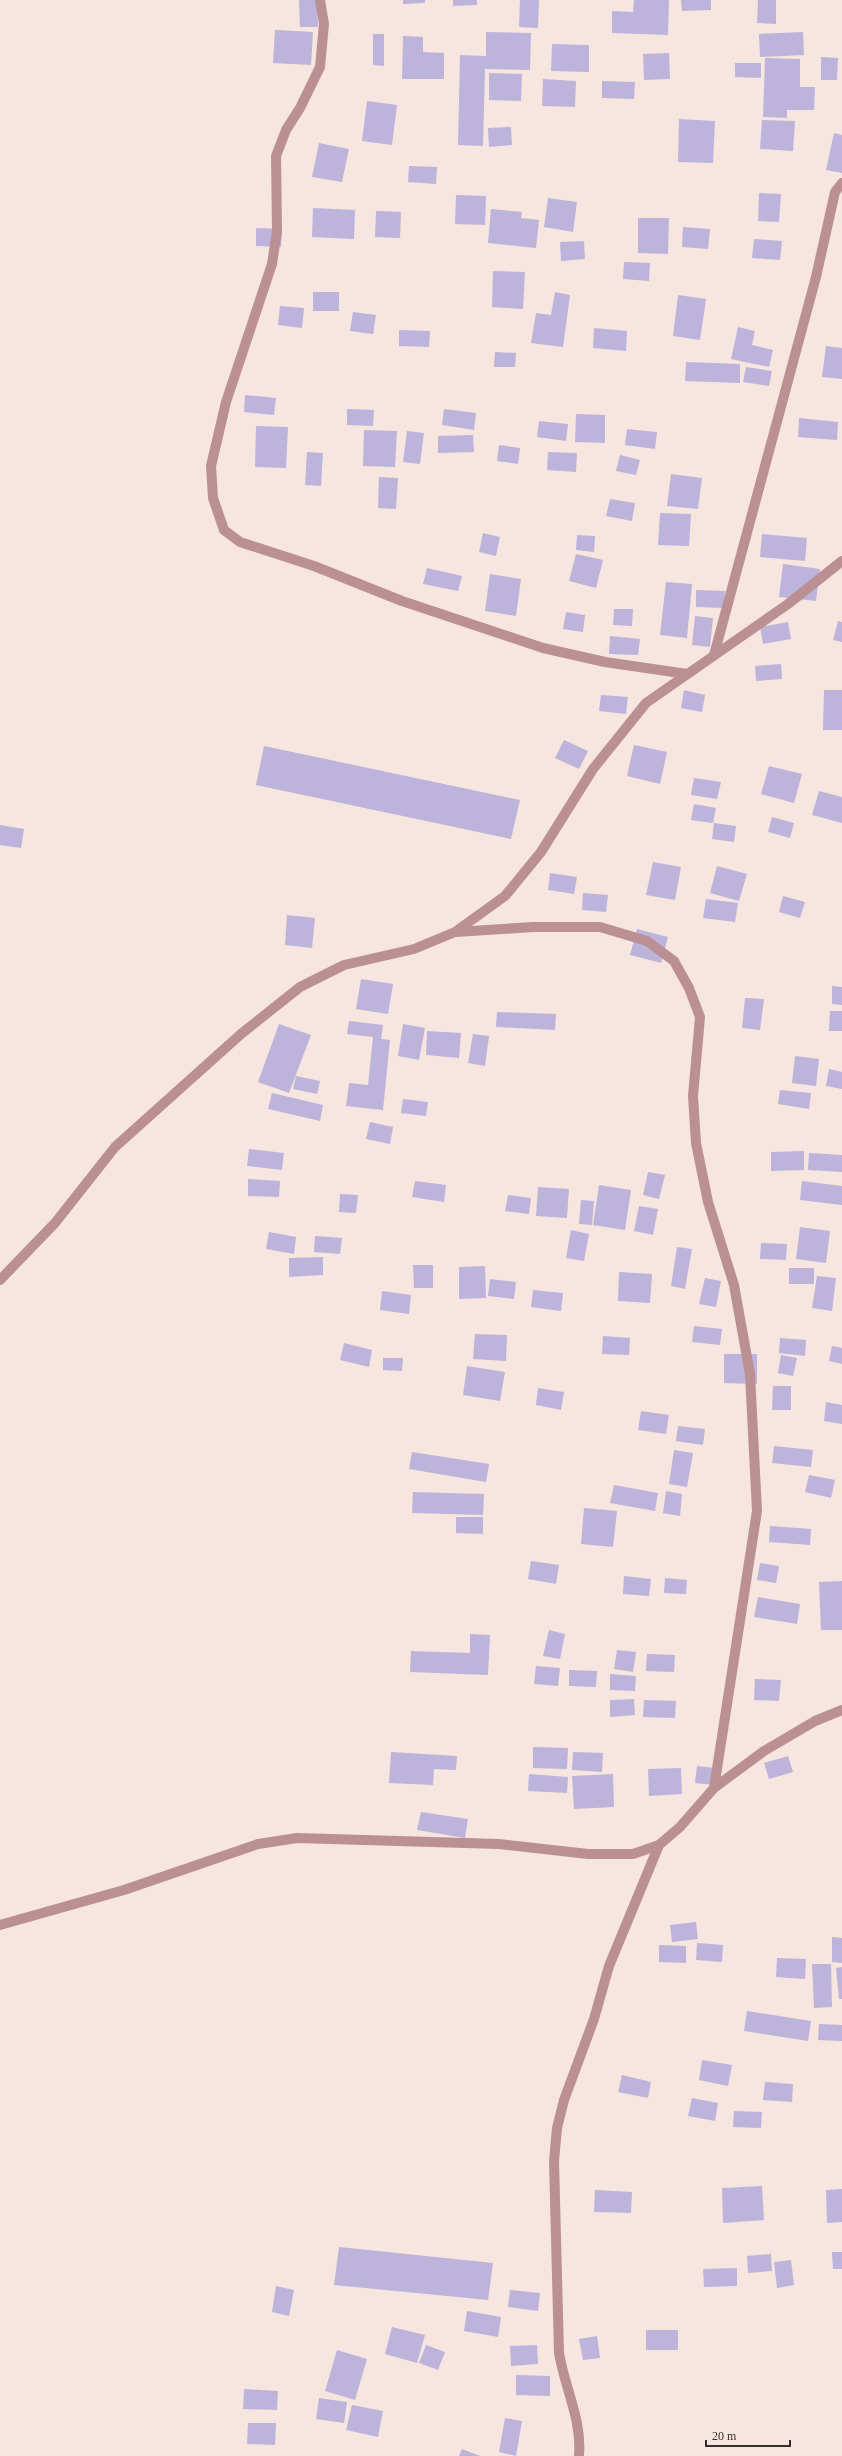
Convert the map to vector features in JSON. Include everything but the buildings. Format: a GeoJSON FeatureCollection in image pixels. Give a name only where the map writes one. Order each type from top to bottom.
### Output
{"type":"FeatureCollection","features":[{"type":"Feature","properties":{"kind":"street"},"geometry":{"type":"LineString","coordinates":[[320,0],[324,24],[320,67],[300,108],[286,130],[276,156],[277,231],[272,264],[226,402],[211,466],[213,498],[224,530],[240,542],[314,566],[402,601],[543,648],[604,662],[687,674]]}},
{"type":"Feature","properties":{"kind":"street"},"geometry":{"type":"LineString","coordinates":[[714,655],[814,285],[835,192],[842,183]]}},
{"type":"Feature","properties":{"kind":"street"},"geometry":{"type":"LineString","coordinates":[[0,1280],[55,1222],[115,1147],[241,1034],[300,987],[344,965],[414,949],[456,932],[505,896],[541,852],[593,769],[646,703],[788,604],[842,561]]}},
{"type":"Feature","properties":{"kind":"street"},"geometry":{"type":"LineString","coordinates":[[456,932],[533,927],[600,927],[647,941],[674,961],[689,988],[700,1017],[693,1096],[696,1143],[708,1202],[734,1285],[750,1374],[757,1511],[714,1788]]}},
{"type":"Feature","properties":{"kind":"street"},"geometry":{"type":"LineString","coordinates":[[0,1925],[124,1890],[258,1844],[297,1838],[499,1844],[588,1854],[633,1854],[659,1845],[680,1827],[714,1788],[764,1751],[816,1722],[842,1710]]}},
{"type":"Feature","properties":{"kind":"street"},"geometry":{"type":"LineString","coordinates":[[579,2456],[579,2425],[574,2402],[563,2374],[559,2353],[554,2161],[557,2128],[564,2100],[594,2019],[609,1966],[659,1845]]}}]}
